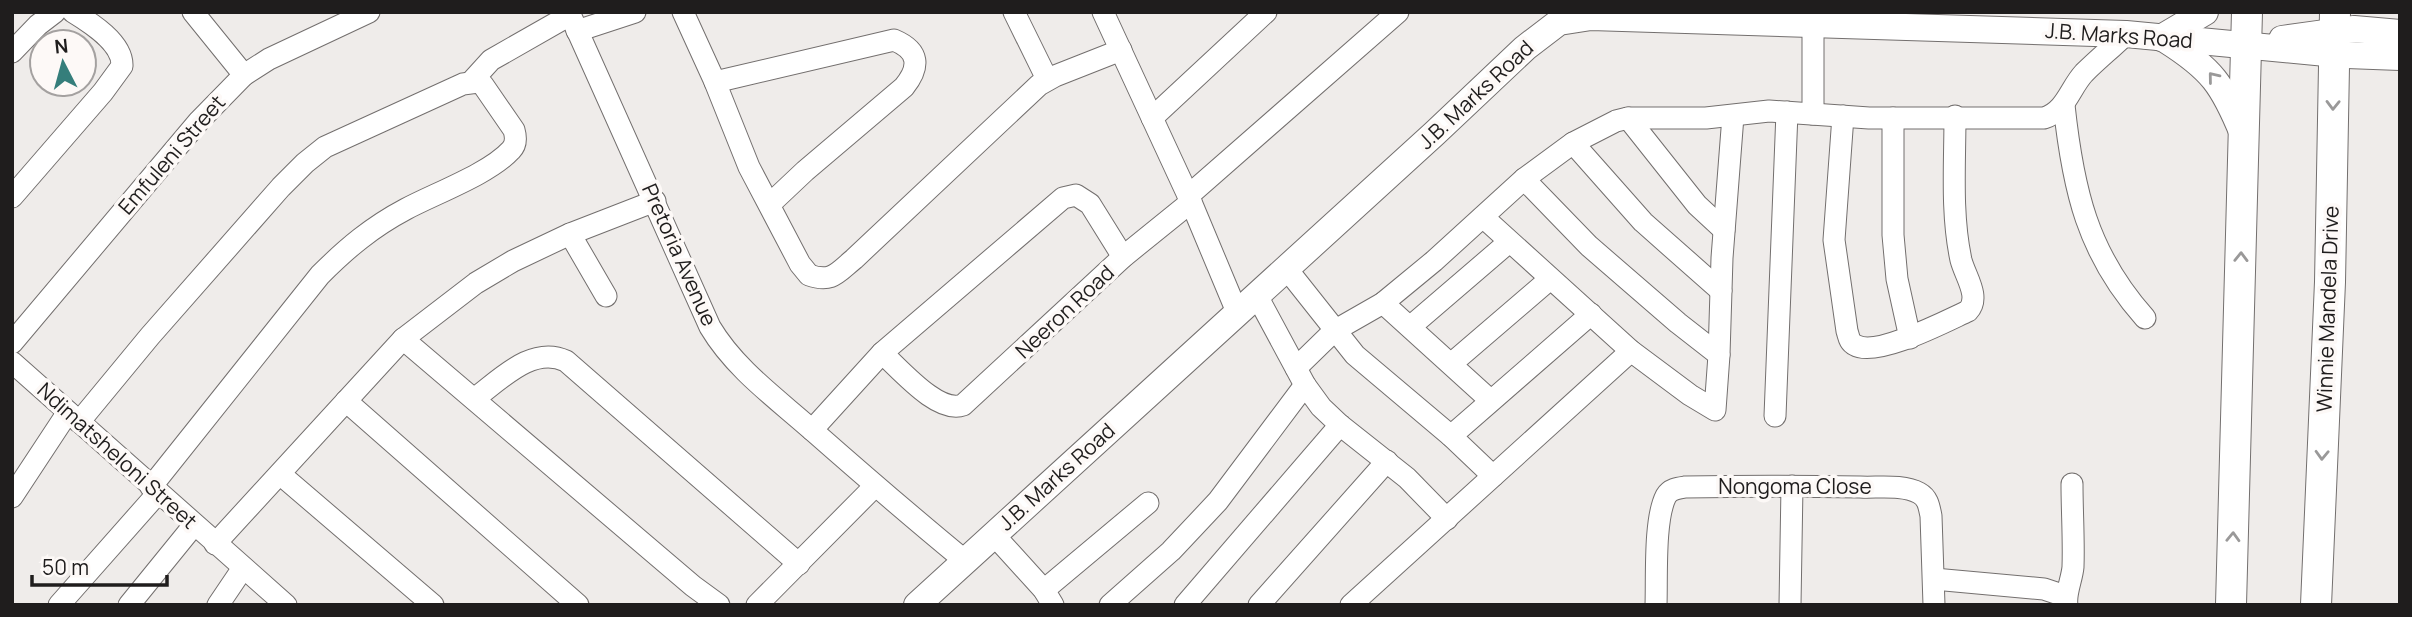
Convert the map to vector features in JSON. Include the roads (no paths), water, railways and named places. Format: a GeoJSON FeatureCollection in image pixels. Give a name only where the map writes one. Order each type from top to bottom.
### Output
{"type":"FeatureCollection","features":[{"type":"Feature","properties":{"kind":"main road"},"geometry":{"type":"LineString","coordinates":[[2231,605],[2247,12]]}},
{"type":"Feature","properties":{"kind":"main road","name":"Winnie Mandela Drive"},"geometry":{"type":"LineString","coordinates":[[2316,605],[2330,282],[2334,32]]}},
{"type":"Feature","properties":{"kind":"street"},"geometry":{"type":"LineString","coordinates":[[12,52],[55,12]]}},
{"type":"Feature","properties":{"kind":"street"},"geometry":{"type":"LineString","coordinates":[[12,197],[103,92],[122,66],[117,49],[73,12]]}},
{"type":"Feature","properties":{"kind":"street"},"geometry":{"type":"LineString","coordinates":[[193,12],[244,75]]}},
{"type":"Feature","properties":{"kind":"street","name":"Emfuleni Street"},"geometry":{"type":"LineString","coordinates":[[12,343],[199,121],[244,75],[269,60],[369,12]]}},
{"type":"Feature","properties":{"kind":"street"},"geometry":{"type":"LineString","coordinates":[[471,82],[491,60],[572,20],[635,12]]}},
{"type":"Feature","properties":{"kind":"street"},"geometry":{"type":"LineString","coordinates":[[683,12],[749,167],[808,275],[822,280],[833,277],[1027,94],[1047,79],[1121,50]]}},
{"type":"Feature","properties":{"kind":"street"},"geometry":{"type":"LineString","coordinates":[[1014,12],[1047,79]]}},
{"type":"Feature","properties":{"kind":"street"},"geometry":{"type":"LineString","coordinates":[[1103,12],[1189,199],[1237,312]]}},
{"type":"Feature","properties":{"kind":"street"},"geometry":{"type":"LineString","coordinates":[[1152,118],[1266,12]]}},
{"type":"Feature","properties":{"kind":"street","name":"Neeron Road"},"geometry":{"type":"LineString","coordinates":[[882,353],[936,401],[953,407],[970,400],[1123,257],[1398,12]]}},
{"type":"Feature","properties":{"kind":"street"},"geometry":{"type":"LineString","coordinates":[[2205,12],[2161,38],[2209,71],[2227,96],[2243,134]]}},
{"type":"Feature","properties":{"kind":"street","name":"J.B. Marks Road"},"geometry":{"type":"LineString","coordinates":[[917,605],[1525,48],[1559,22],[1591,17],[1901,19],[2246,44],[2334,32]]}},
{"type":"Feature","properties":{"kind":"street"},"geometry":{"type":"LineString","coordinates":[[1813,18],[1814,114]]}},
{"type":"Feature","properties":{"kind":"street","name":"Pretoria Avenue"},"geometry":{"type":"LineString","coordinates":[[572,20],[709,327],[720,344],[745,372],[964,560]]}},
{"type":"Feature","properties":{"kind":"street"},"geometry":{"type":"LineString","coordinates":[[2334,32],[2354,29],[2400,33]]}},
{"type":"Feature","properties":{"kind":"street"},"geometry":{"type":"LineString","coordinates":[[2334,32],[2400,57]]}},
{"type":"Feature","properties":{"kind":"street"},"geometry":{"type":"LineString","coordinates":[[1110,605],[1171,551],[1218,500],[1300,376],[1335,331],[1382,303],[1524,179],[1573,143],[1616,121],[1628,118],[1733,116],[1769,111],[1843,117],[2044,118],[2064,105],[2076,83],[2126,34]]}},
{"type":"Feature","properties":{"kind":"street"},"geometry":{"type":"LineString","coordinates":[[715,82],[894,40],[906,45],[912,54],[916,64],[915,74],[904,87],[805,171],[770,205]]}},
{"type":"Feature","properties":{"kind":"street"},"geometry":{"type":"LineString","coordinates":[[12,497],[74,417],[305,163],[325,147],[357,131],[471,82],[483,85],[514,130],[516,137],[511,150],[493,164],[404,210],[357,239],[320,275],[155,490],[60,605]]}},
{"type":"Feature","properties":{"kind":"street"},"geometry":{"type":"LineString","coordinates":[[2064,105],[2077,192],[2090,234],[2114,276],[2145,318]]}},
{"type":"Feature","properties":{"kind":"street"},"geometry":{"type":"LineString","coordinates":[[1775,416],[1787,112]]}},
{"type":"Feature","properties":{"kind":"street"},"geometry":{"type":"LineString","coordinates":[[1483,217],[1631,351],[1715,410],[1733,116]]}},
{"type":"Feature","properties":{"kind":"street"},"geometry":{"type":"LineString","coordinates":[[1843,117],[1834,240],[1847,331],[1851,342],[1866,348],[1910,338],[1968,311],[1974,301],[1961,260],[1958,238],[1955,116]]}},
{"type":"Feature","properties":{"kind":"street"},"geometry":{"type":"LineString","coordinates":[[1628,118],[1697,205],[1724,230]]}},
{"type":"Feature","properties":{"kind":"street"},"geometry":{"type":"LineString","coordinates":[[1893,118],[1893,235],[1897,279],[1910,338]]}},
{"type":"Feature","properties":{"kind":"street"},"geometry":{"type":"LineString","coordinates":[[1573,143],[1643,222],[1721,291]]}},
{"type":"Feature","properties":{"kind":"street"},"geometry":{"type":"LineString","coordinates":[[1524,179],[1589,246],[1719,355]]}},
{"type":"Feature","properties":{"kind":"street"},"geometry":{"type":"LineString","coordinates":[[812,430],[882,353],[1063,198],[1076,195],[1090,204],[1123,257]]}},
{"type":"Feature","properties":{"kind":"street"},"geometry":{"type":"LineString","coordinates":[[215,544],[403,339],[476,283],[513,261],[570,234],[655,201]]}},
{"type":"Feature","properties":{"kind":"street"},"geometry":{"type":"LineString","coordinates":[[570,234],[606,296]]}},
{"type":"Feature","properties":{"kind":"street"},"geometry":{"type":"LineString","coordinates":[[1410,327],[1508,242]]}},
{"type":"Feature","properties":{"kind":"street"},"geometry":{"type":"LineString","coordinates":[[1286,268],[1355,355],[1451,436],[1493,476]]}},
{"type":"Feature","properties":{"kind":"street"},"geometry":{"type":"LineString","coordinates":[[1451,364],[1550,279]]}},
{"type":"Feature","properties":{"kind":"street"},"geometry":{"type":"LineString","coordinates":[[1256,294],[1300,376],[1321,407],[1428,497],[1447,519]]}},
{"type":"Feature","properties":{"kind":"street"},"geometry":{"type":"LineString","coordinates":[[1382,303],[1490,400]]}},
{"type":"Feature","properties":{"kind":"street"},"geometry":{"type":"LineString","coordinates":[[1451,436],[1591,314]]}},
{"type":"Feature","properties":{"kind":"street"},"geometry":{"type":"LineString","coordinates":[[403,339],[693,586],[719,605]]}},
{"type":"Feature","properties":{"kind":"street"},"geometry":{"type":"LineString","coordinates":[[1351,605],[1631,351]]}},
{"type":"Feature","properties":{"kind":"street"},"geometry":{"type":"LineString","coordinates":[[474,399],[525,362],[549,355],[566,361],[799,564]]}},
{"type":"Feature","properties":{"kind":"street","name":"Ndimatsheloni Street"},"geometry":{"type":"LineString","coordinates":[[12,362],[286,605]]}},
{"type":"Feature","properties":{"kind":"street"},"geometry":{"type":"LineString","coordinates":[[346,401],[578,605]]}},
{"type":"Feature","properties":{"kind":"street"},"geometry":{"type":"LineString","coordinates":[[1185,605],[1340,425]]}},
{"type":"Feature","properties":{"kind":"street"},"geometry":{"type":"LineString","coordinates":[[1259,605],[1387,461]]}},
{"type":"Feature","properties":{"kind":"street"},"geometry":{"type":"LineString","coordinates":[[280,474],[433,605]]}},
{"type":"Feature","properties":{"kind":"street"},"geometry":{"type":"LineString","coordinates":[[2066,602],[2073,568],[2072,484]]}},
{"type":"Feature","properties":{"kind":"street"},"geometry":{"type":"LineString","coordinates":[[757,605],[875,486]]}},
{"type":"Feature","properties":{"kind":"street"},"geometry":{"type":"LineString","coordinates":[[1790,605],[1792,486]]}},
{"type":"Feature","properties":{"kind":"street","name":"Nongoma Close"},"geometry":{"type":"LineString","coordinates":[[1656,605],[1658,537],[1666,496],[1671,491],[1685,487],[1792,486],[1900,488],[1918,492],[1929,505],[1934,605]]}},
{"type":"Feature","properties":{"kind":"street"},"geometry":{"type":"LineString","coordinates":[[994,534],[1049,597],[1148,502]]}},
{"type":"Feature","properties":{"kind":"street"},"geometry":{"type":"LineString","coordinates":[[129,605],[194,525]]}},
{"type":"Feature","properties":{"kind":"street"},"geometry":{"type":"LineString","coordinates":[[218,605],[243,568]]}},
{"type":"Feature","properties":{"kind":"street"},"geometry":{"type":"LineString","coordinates":[[1934,579],[2044,589],[2059,594],[2066,602]]}}]}
